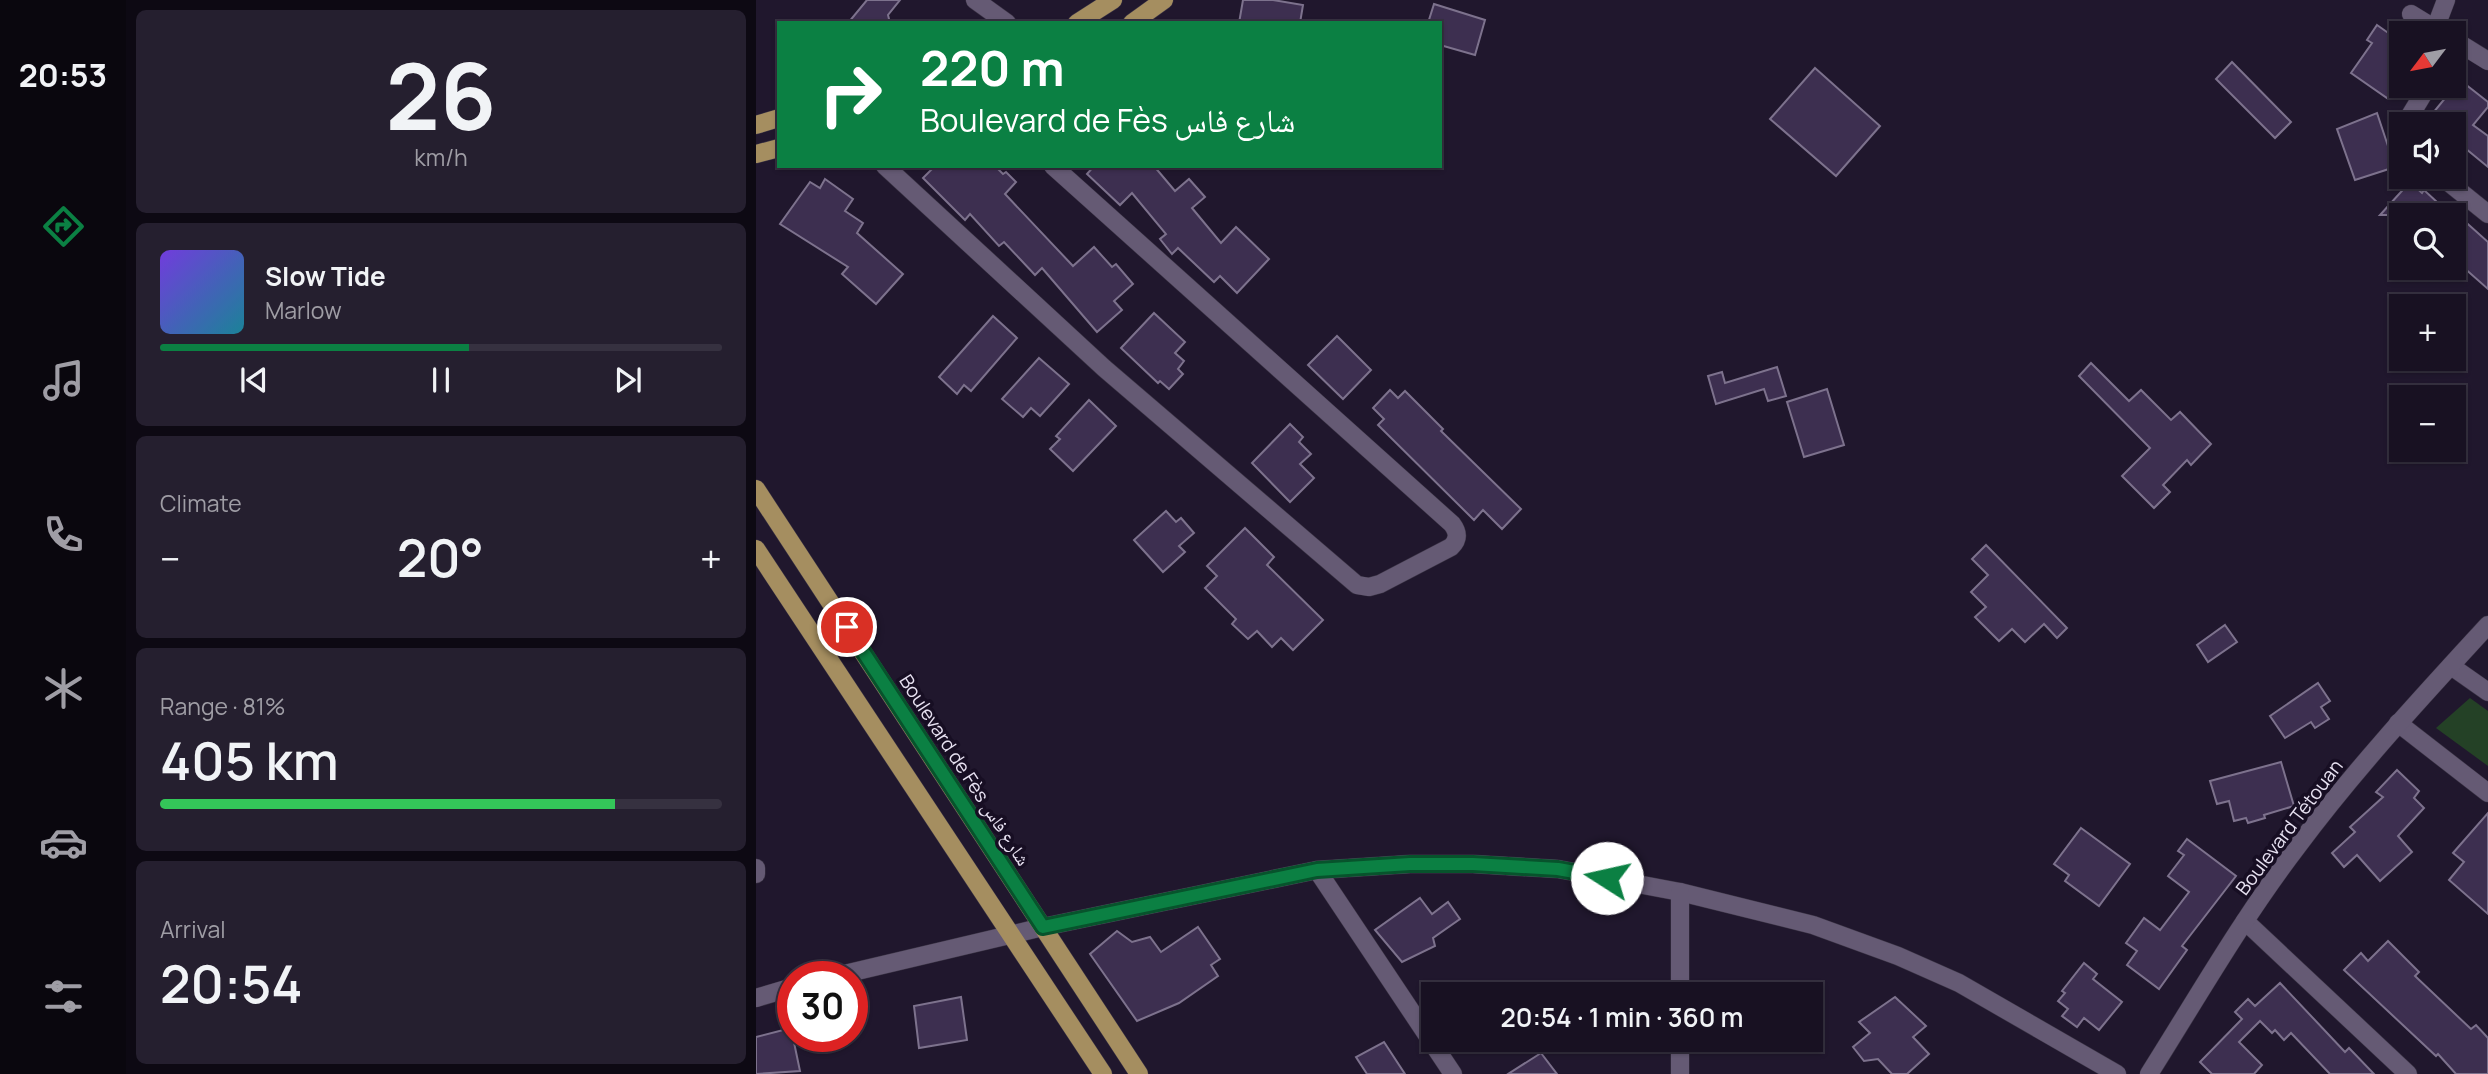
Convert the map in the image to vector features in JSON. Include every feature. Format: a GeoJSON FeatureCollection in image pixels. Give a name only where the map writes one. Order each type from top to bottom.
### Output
{"type":"FeatureCollection","features":[{"type":"Feature","properties":{"kind":"main road"},"geometry":{"type":"LineString","coordinates":[[1080,21],[1113,0]]}},
{"type":"Feature","properties":{"kind":"main road"},"geometry":{"type":"LineString","coordinates":[[1135,21],[1164,0]]}},
{"type":"Feature","properties":{"kind":"main road"},"geometry":{"type":"LineString","coordinates":[[756,125],[777,119]]}},
{"type":"Feature","properties":{"kind":"main road"},"geometry":{"type":"LineString","coordinates":[[756,154],[777,149]]}},
{"type":"Feature","properties":{"kind":"main road","name":"Boulevard de Fès شارع فاس"},"geometry":{"type":"LineString","coordinates":[[756,489],[1139,1074]]}},
{"type":"Feature","properties":{"kind":"main road"},"geometry":{"type":"LineString","coordinates":[[756,548],[1103,1074]]}},
{"type":"Feature","properties":{"kind":"street"},"geometry":{"type":"LineString","coordinates":[[975,0],[1004,21]]}},
{"type":"Feature","properties":{"kind":"street"},"geometry":{"type":"LineString","coordinates":[[2441,21],[2446,0]]}},
{"type":"Feature","properties":{"kind":"street"},"geometry":{"type":"LineString","coordinates":[[2411,14],[2422,21]]}},
{"type":"Feature","properties":{"kind":"street"},"geometry":{"type":"LineString","coordinates":[[2466,48],[2488,61]]}},
{"type":"Feature","properties":{"kind":"street"},"geometry":{"type":"LineString","coordinates":[[887,168],[1104,368],[1357,585],[1369,587],[1380,583],[1456,542],[1457,534],[1452,524],[1055,168]]}},
{"type":"Feature","properties":{"kind":"street"},"geometry":{"type":"LineString","coordinates":[[2457,189],[2488,214]]}},
{"type":"Feature","properties":{"kind":"street","name":"Boulevard Tétouan"},"geometry":{"type":"LineString","coordinates":[[2149,1074],[2245,921],[2297,846],[2398,723],[2488,625]]}},
{"type":"Feature","properties":{"kind":"street"},"geometry":{"type":"LineString","coordinates":[[2451,666],[2488,692]]}},
{"type":"Feature","properties":{"kind":"street"},"geometry":{"type":"LineString","coordinates":[[2398,723],[2488,793]]}},
{"type":"Feature","properties":{"kind":"street"},"geometry":{"type":"LineString","coordinates":[[868,968],[1011,934],[1317,870],[1410,864],[1558,869],[1680,892],[1813,925],[1898,956],[1959,983],[2117,1074]]}},
{"type":"Feature","properties":{"kind":"street"},"geometry":{"type":"LineString","coordinates":[[756,868],[756,874]]}},
{"type":"Feature","properties":{"kind":"street"},"geometry":{"type":"LineString","coordinates":[[1317,870],[1453,1074]]}},
{"type":"Feature","properties":{"kind":"street"},"geometry":{"type":"LineString","coordinates":[[1680,892],[1680,982]]}},
{"type":"Feature","properties":{"kind":"street"},"geometry":{"type":"LineString","coordinates":[[2245,921],[2408,1074]]}},
{"type":"Feature","properties":{"kind":"street"},"geometry":{"type":"LineString","coordinates":[[756,998],[777,992]]}},
{"type":"Feature","properties":{"kind":"street"},"geometry":{"type":"LineString","coordinates":[[1679,1074],[1680,1052]]}},
{"type":"Feature","properties":{"kind":"green space"},"geometry":{"type":"Polygon","coordinates":[[[2470,698],[2488,711],[2488,766],[2436,728],[2470,698]]]}},
{"type":"Feature","properties":{"kind":"building"},"geometry":{"type":"Polygon","coordinates":[[[867,0],[900,0],[888,15],[890,21],[850,21],[867,0]]]}},
{"type":"Feature","properties":{"kind":"building"},"geometry":{"type":"Polygon","coordinates":[[[1243,0],[1273,0],[1303,5],[1300,21],[1239,21],[1243,0]]]}},
{"type":"Feature","properties":{"kind":"building"},"geometry":{"type":"Polygon","coordinates":[[[1434,4],[1485,20],[1475,55],[1442,46],[1442,21],[1429,21],[1434,4]]]}},
{"type":"Feature","properties":{"kind":"building"},"geometry":{"type":"Polygon","coordinates":[[[2377,25],[2389,34],[2387,98],[2351,73],[2372,43],[2367,40],[2377,25]]]}},
{"type":"Feature","properties":{"kind":"building"},"geometry":{"type":"Polygon","coordinates":[[[2232,62],[2291,122],[2275,138],[2216,79],[2232,62]]]}},
{"type":"Feature","properties":{"kind":"building"},"geometry":{"type":"Polygon","coordinates":[[[1815,68],[1880,126],[1836,176],[1770,119],[1815,68]]]}},
{"type":"Feature","properties":{"kind":"building"},"geometry":{"type":"Polygon","coordinates":[[[2466,85],[2488,102],[2488,107],[2473,125],[2488,136],[2488,167],[2466,149],[2466,112],[2434,112],[2445,98],[2466,98],[2466,85]]]}},
{"type":"Feature","properties":{"kind":"building"},"geometry":{"type":"Polygon","coordinates":[[[2377,113],[2389,149],[2389,169],[2355,180],[2337,129],[2377,113]]]}},
{"type":"Feature","properties":{"kind":"building"},"geometry":{"type":"Polygon","coordinates":[[[933,168],[997,168],[1003,174],[1006,172],[1016,182],[1005,194],[1073,266],[1094,247],[1112,267],[1116,264],[1133,284],[1114,301],[1122,310],[1097,332],[1042,268],[1035,275],[1004,242],[999,246],[970,214],[965,220],[923,178],[933,168]]]}},
{"type":"Feature","properties":{"kind":"building"},"geometry":{"type":"Polygon","coordinates":[[[1092,168],[1156,168],[1175,191],[1189,179],[1205,197],[1192,208],[1221,243],[1236,227],[1269,259],[1237,293],[1220,276],[1214,282],[1178,248],[1172,254],[1160,239],[1166,234],[1132,193],[1120,205],[1087,174],[1092,168]]]}},
{"type":"Feature","properties":{"kind":"building"},"geometry":{"type":"Polygon","coordinates":[[[825,179],[853,199],[845,211],[863,223],[857,233],[903,274],[876,304],[842,274],[848,267],[780,224],[810,182],[820,188],[825,179]]]}},
{"type":"Feature","properties":{"kind":"building"},"geometry":{"type":"Polygon","coordinates":[[[2404,189],[2418,189],[2422,193],[2424,190],[2438,203],[2391,203],[2404,189]]]}},
{"type":"Feature","properties":{"kind":"building"},"geometry":{"type":"Polygon","coordinates":[[[2389,205],[2389,215],[2380,215],[2389,205]]]}},
{"type":"Feature","properties":{"kind":"building"},"geometry":{"type":"Polygon","coordinates":[[[2466,222],[2488,242],[2488,289],[2466,270],[2466,222]]]}},
{"type":"Feature","properties":{"kind":"building"},"geometry":{"type":"Polygon","coordinates":[[[1154,313],[1185,342],[1175,353],[1184,361],[1178,369],[1183,374],[1169,389],[1160,381],[1158,383],[1121,348],[1154,313]]]}},
{"type":"Feature","properties":{"kind":"building"},"geometry":{"type":"Polygon","coordinates":[[[993,316],[1017,338],[971,391],[964,385],[957,394],[939,377],[993,316]]]}},
{"type":"Feature","properties":{"kind":"building"},"geometry":{"type":"Polygon","coordinates":[[[1337,336],[1371,370],[1343,399],[1308,365],[1337,336]]]}},
{"type":"Feature","properties":{"kind":"building"},"geometry":{"type":"Polygon","coordinates":[[[1039,358],[1069,384],[1040,416],[1031,408],[1023,417],[1002,399],[1039,358]]]}},
{"type":"Feature","properties":{"kind":"building"},"geometry":{"type":"Polygon","coordinates":[[[2091,363],[2129,401],[2141,390],[2171,420],[2180,412],[2211,444],[2191,465],[2187,460],[2163,485],[2170,492],[2154,508],[2122,476],[2150,448],[2079,376],[2091,363]]]}},
{"type":"Feature","properties":{"kind":"building"},"geometry":{"type":"Polygon","coordinates":[[[1777,367],[1786,396],[1768,401],[1764,389],[1716,404],[1708,376],[1722,372],[1725,383],[1777,367]]]}},
{"type":"Feature","properties":{"kind":"building"},"geometry":{"type":"Polygon","coordinates":[[[1827,389],[1844,445],[1804,457],[1787,402],[1827,389]]]}},
{"type":"Feature","properties":{"kind":"building"},"geometry":{"type":"Polygon","coordinates":[[[1390,390],[1398,398],[1405,391],[1443,429],[1441,431],[1521,509],[1502,529],[1483,510],[1474,520],[1378,425],[1384,419],[1373,408],[1390,390]]]}},
{"type":"Feature","properties":{"kind":"building"},"geometry":{"type":"Polygon","coordinates":[[[1089,400],[1116,426],[1073,471],[1050,449],[1060,439],[1056,436],[1089,400]]]}},
{"type":"Feature","properties":{"kind":"building"},"geometry":{"type":"Polygon","coordinates":[[[1290,424],[1303,437],[1299,442],[1311,454],[1300,464],[1314,478],[1290,502],[1252,463],[1290,424]]]}},
{"type":"Feature","properties":{"kind":"building"},"geometry":{"type":"Polygon","coordinates":[[[1166,511],[1176,522],[1181,518],[1194,533],[1179,546],[1185,552],[1163,572],[1134,540],[1166,511]]]}},
{"type":"Feature","properties":{"kind":"building"},"geometry":{"type":"Polygon","coordinates":[[[1245,528],[1274,557],[1267,565],[1323,620],[1293,650],[1281,638],[1272,647],[1257,631],[1248,639],[1232,624],[1236,619],[1205,588],[1217,576],[1207,566],[1245,528]]]}},
{"type":"Feature","properties":{"kind":"building"},"geometry":{"type":"Polygon","coordinates":[[[1986,545],[2067,628],[2057,638],[2044,624],[2025,642],[2012,629],[1999,641],[1975,617],[1986,607],[1971,592],[1988,575],[1972,559],[1986,545]]]}},
{"type":"Feature","properties":{"kind":"building"},"geometry":{"type":"Polygon","coordinates":[[[2225,625],[2237,642],[2208,662],[2197,645],[2225,625]]]}},
{"type":"Feature","properties":{"kind":"building"},"geometry":{"type":"Polygon","coordinates":[[[2318,683],[2330,701],[2321,707],[2329,719],[2315,728],[2311,722],[2285,738],[2270,716],[2318,683]]]}},
{"type":"Feature","properties":{"kind":"building"},"geometry":{"type":"Polygon","coordinates":[[[2281,762],[2294,806],[2248,823],[2246,818],[2234,821],[2229,801],[2217,804],[2210,781],[2281,762]]]}},
{"type":"Feature","properties":{"kind":"building"},"geometry":{"type":"Polygon","coordinates":[[[2397,770],[2419,791],[2414,798],[2424,808],[2398,836],[2412,852],[2380,881],[2357,855],[2344,867],[2332,853],[2355,832],[2350,827],[2383,797],[2376,792],[2397,770]]]}},
{"type":"Feature","properties":{"kind":"building"},"geometry":{"type":"Polygon","coordinates":[[[2488,813],[2488,914],[2449,880],[2464,862],[2453,853],[2488,813]]]}},
{"type":"Feature","properties":{"kind":"building"},"geometry":{"type":"Polygon","coordinates":[[[2081,828],[2130,864],[2099,906],[2065,881],[2069,875],[2054,864],[2081,828]]]}},
{"type":"Feature","properties":{"kind":"building"},"geometry":{"type":"Polygon","coordinates":[[[2187,839],[2236,876],[2182,946],[2187,950],[2159,989],[2127,965],[2137,951],[2126,943],[2144,918],[2160,930],[2189,892],[2168,876],[2184,855],[2178,851],[2187,839]]]}},
{"type":"Feature","properties":{"kind":"building"},"geometry":{"type":"Polygon","coordinates":[[[1420,898],[1432,914],[1448,902],[1460,919],[1433,938],[1435,946],[1402,962],[1375,930],[1420,898]]]}},
{"type":"Feature","properties":{"kind":"building"},"geometry":{"type":"Polygon","coordinates":[[[1198,927],[1220,959],[1211,965],[1218,976],[1179,1003],[1137,1021],[1090,954],[1117,931],[1132,942],[1150,937],[1161,952],[1198,927]]]}},
{"type":"Feature","properties":{"kind":"building"},"geometry":{"type":"Polygon","coordinates":[[[2388,941],[2419,972],[2415,976],[2471,1029],[2476,1025],[2488,1038],[2488,1074],[2456,1074],[2438,1054],[2436,1056],[2344,970],[2361,953],[2368,961],[2388,941]]]}},
{"type":"Feature","properties":{"kind":"building"},"geometry":{"type":"Polygon","coordinates":[[[2084,963],[2097,974],[2093,979],[2122,1002],[2099,1030],[2084,1018],[2077,1027],[2062,1016],[2068,1009],[2058,1001],[2065,993],[2062,991],[2084,963]]]}},
{"type":"Feature","properties":{"kind":"building"},"geometry":{"type":"Polygon","coordinates":[[[2280,983],[2345,1052],[2349,1048],[2374,1074],[2330,1074],[2291,1033],[2284,1040],[2275,1030],[2272,1033],[2260,1021],[2239,1042],[2262,1065],[2254,1074],[2212,1074],[2200,1062],[2242,1019],[2235,1012],[2248,999],[2255,1006],[2280,983]]]}},
{"type":"Feature","properties":{"kind":"building"},"geometry":{"type":"Polygon","coordinates":[[[961,997],[967,1040],[919,1048],[914,1006],[961,997]]]}},
{"type":"Feature","properties":{"kind":"building"},"geometry":{"type":"Polygon","coordinates":[[[1895,997],[1926,1026],[1913,1037],[1929,1054],[1907,1074],[1892,1074],[1878,1059],[1864,1061],[1853,1047],[1870,1033],[1859,1022],[1895,997]]]}},
{"type":"Feature","properties":{"kind":"building"},"geometry":{"type":"Polygon","coordinates":[[[777,1032],[777,1052],[796,1052],[800,1071],[756,1074],[756,1037],[777,1032]]]}},
{"type":"Feature","properties":{"kind":"building"},"geometry":{"type":"Polygon","coordinates":[[[1384,1042],[1405,1074],[1367,1074],[1356,1057],[1384,1042]]]}},
{"type":"Feature","properties":{"kind":"building"},"geometry":{"type":"Polygon","coordinates":[[[1541,1053],[1557,1074],[1508,1074],[1541,1053]]]}},
{"type":"Feature","properties":{"kind":"route"},"geometry":{"type":"LineString","coordinates":[[847,627],[1043,927],[1317,870],[1410,864],[1473,864],[1558,869],[1607,878]]}}]}
